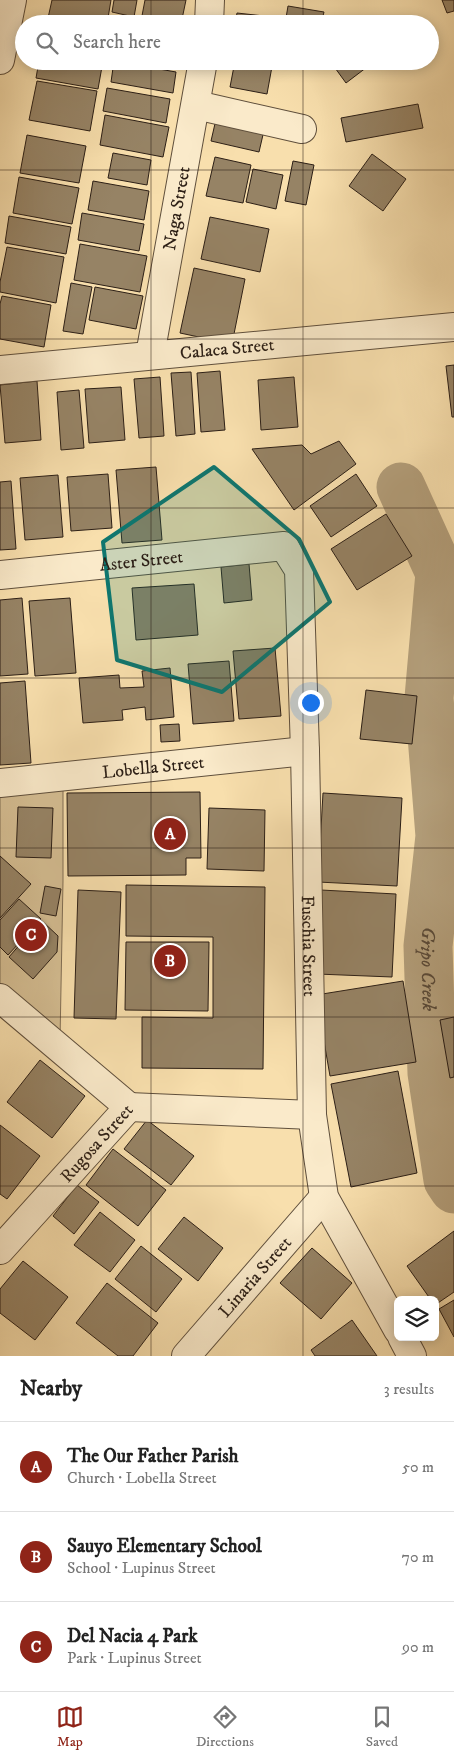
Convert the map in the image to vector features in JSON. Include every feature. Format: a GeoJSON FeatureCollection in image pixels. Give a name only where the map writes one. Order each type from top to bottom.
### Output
{"type":"FeatureCollection","features":[{"type":"Feature","properties":{"kind":"street"},"geometry":{"type":"LineString","coordinates":[[0,60],[12,0]]}},
{"type":"Feature","properties":{"kind":"street"},"geometry":{"type":"LineString","coordinates":[[209,15],[210,0]]}},
{"type":"Feature","properties":{"kind":"street","name":"Naga Street"},"geometry":{"type":"LineString","coordinates":[[150,355],[202,70]]}},
{"type":"Feature","properties":{"kind":"street"},"geometry":{"type":"LineString","coordinates":[[196,105],[302,129]]}},
{"type":"Feature","properties":{"kind":"street","name":"Calaca Street"},"geometry":{"type":"LineString","coordinates":[[0,370],[454,327]]}},
{"type":"Feature","properties":{"kind":"street","name":"Aster Street"},"geometry":{"type":"LineString","coordinates":[[0,575],[284,546]]}},
{"type":"Feature","properties":{"kind":"street","name":"Fuschia Street"},"geometry":{"type":"LineString","coordinates":[[284,546],[299,570],[305,751],[312,1115],[324,1197],[394,1323]]}},
{"type":"Feature","properties":{"kind":"street","name":"Lobella Street"},"geometry":{"type":"LineString","coordinates":[[0,783],[305,751]]}},
{"type":"Feature","properties":{"kind":"street"},"geometry":{"type":"LineString","coordinates":[[0,998],[128,1107]]}},
{"type":"Feature","properties":{"kind":"street","name":"Rugosa Street"},"geometry":{"type":"LineString","coordinates":[[2,1244],[128,1107],[312,1115]]}},
{"type":"Feature","properties":{"kind":"street","name":"Linaria Street"},"geometry":{"type":"LineString","coordinates":[[186,1356],[324,1197]]}},
{"type":"Feature","properties":{"kind":"street"},"geometry":{"type":"LineString","coordinates":[[404,1341],[412,1356]]}},
{"type":"Feature","properties":{"kind":"highlighted area"},"geometry":{"type":"Polygon","coordinates":[[[214,467],[299,539],[330,602],[222,692],[117,660],[103,542],[214,467]]]}},
{"type":"Feature","properties":{"kind":"shaded area"},"geometry":{"type":"Polygon","coordinates":[[[63,788],[60,1040],[0,989],[0,793],[63,788]]]}},
{"type":"Feature","properties":{"kind":"building"},"geometry":{"type":"Polygon","coordinates":[[[52,0],[111,0],[108,15],[49,15],[52,0]]]}},
{"type":"Feature","properties":{"kind":"building"},"geometry":{"type":"Polygon","coordinates":[[[114,0],[137,0],[134,15],[112,12],[114,0]]]}},
{"type":"Feature","properties":{"kind":"building"},"geometry":{"type":"Polygon","coordinates":[[[145,0],[186,0],[183,15],[142,15],[145,0]]]}},
{"type":"Feature","properties":{"kind":"building"},"geometry":{"type":"Polygon","coordinates":[[[442,0],[454,0],[454,11],[447,13],[442,0]]]}},
{"type":"Feature","properties":{"kind":"building"},"geometry":{"type":"Polygon","coordinates":[[[288,6],[324,12],[323,15],[286,15],[288,6]]]}},
{"type":"Feature","properties":{"kind":"building"},"geometry":{"type":"Polygon","coordinates":[[[237,13],[255,15],[237,15],[237,13]]]}},
{"type":"Feature","properties":{"kind":"building"},"geometry":{"type":"Polygon","coordinates":[[[37,70],[101,70],[98,89],[36,78],[37,70]]]}},
{"type":"Feature","properties":{"kind":"building"},"geometry":{"type":"Polygon","coordinates":[[[113,70],[165,70],[176,72],[173,93],[111,82],[113,70]]]}},
{"type":"Feature","properties":{"kind":"building"},"geometry":{"type":"Polygon","coordinates":[[[233,70],[271,70],[267,94],[230,87],[233,70]]]}},
{"type":"Feature","properties":{"kind":"building"},"geometry":{"type":"Polygon","coordinates":[[[337,70],[363,70],[346,83],[337,70]]]}},
{"type":"Feature","properties":{"kind":"building"},"geometry":{"type":"Polygon","coordinates":[[[37,81],[97,91],[90,131],[29,120],[37,81]]]}},
{"type":"Feature","properties":{"kind":"building"},"geometry":{"type":"Polygon","coordinates":[[[107,88],[170,99],[166,123],[103,111],[107,88]]]}},
{"type":"Feature","properties":{"kind":"building"},"geometry":{"type":"Polygon","coordinates":[[[418,104],[423,128],[346,142],[341,118],[418,104]]]}},
{"type":"Feature","properties":{"kind":"building"},"geometry":{"type":"Polygon","coordinates":[[[105,115],[169,127],[163,157],[100,145],[105,115]]]}},
{"type":"Feature","properties":{"kind":"building"},"geometry":{"type":"Polygon","coordinates":[[[217,115],[265,126],[259,152],[211,141],[217,115]]]}},
{"type":"Feature","properties":{"kind":"building"},"geometry":{"type":"Polygon","coordinates":[[[27,135],[86,146],[79,183],[20,173],[27,135]]]}},
{"type":"Feature","properties":{"kind":"building"},"geometry":{"type":"Polygon","coordinates":[[[113,153],[151,160],[147,185],[108,178],[113,153]]]}},
{"type":"Feature","properties":{"kind":"building"},"geometry":{"type":"Polygon","coordinates":[[[372,154],[406,179],[383,211],[349,186],[372,154]]]}},
{"type":"Feature","properties":{"kind":"building"},"geometry":{"type":"Polygon","coordinates":[[[215,157],[251,165],[243,203],[206,196],[215,157]]]}},
{"type":"Feature","properties":{"kind":"building"},"geometry":{"type":"Polygon","coordinates":[[[293,161],[314,165],[306,205],[285,201],[293,161]]]}},
{"type":"Feature","properties":{"kind":"building"},"geometry":{"type":"Polygon","coordinates":[[[253,169],[283,175],[276,209],[246,202],[253,169]]]}},
{"type":"Feature","properties":{"kind":"building"},"geometry":{"type":"Polygon","coordinates":[[[19,177],[79,188],[72,224],[13,213],[19,177]]]}},
{"type":"Feature","properties":{"kind":"building"},"geometry":{"type":"Polygon","coordinates":[[[93,181],[149,191],[144,220],[88,210],[93,181]]]}},
{"type":"Feature","properties":{"kind":"building"},"geometry":{"type":"Polygon","coordinates":[[[82,213],[144,224],[139,251],[78,240],[82,213]]]}},
{"type":"Feature","properties":{"kind":"building"},"geometry":{"type":"Polygon","coordinates":[[[9,216],[71,227],[66,254],[5,243],[9,216]]]}},
{"type":"Feature","properties":{"kind":"building"},"geometry":{"type":"Polygon","coordinates":[[[210,217],[269,229],[260,272],[201,259],[210,217]]]}},
{"type":"Feature","properties":{"kind":"building"},"geometry":{"type":"Polygon","coordinates":[[[80,244],[147,256],[140,292],[74,280],[80,244]]]}},
{"type":"Feature","properties":{"kind":"building"},"geometry":{"type":"Polygon","coordinates":[[[7,247],[64,257],[56,303],[0,292],[0,282],[7,247]]]}},
{"type":"Feature","properties":{"kind":"building"},"geometry":{"type":"Polygon","coordinates":[[[194,268],[245,279],[232,344],[180,333],[194,268]]]}},
{"type":"Feature","properties":{"kind":"building"},"geometry":{"type":"Polygon","coordinates":[[[71,283],[92,287],[83,334],[63,331],[71,283]]]}},
{"type":"Feature","properties":{"kind":"building"},"geometry":{"type":"Polygon","coordinates":[[[95,287],[143,296],[136,329],[89,320],[95,287]]]}},
{"type":"Feature","properties":{"kind":"building"},"geometry":{"type":"Polygon","coordinates":[[[2,296],[51,305],[44,347],[0,339],[0,304],[2,296]]]}},
{"type":"Feature","properties":{"kind":"building"},"geometry":{"type":"Polygon","coordinates":[[[454,365],[454,417],[452,417],[446,366],[454,365]]]}},
{"type":"Feature","properties":{"kind":"building"},"geometry":{"type":"Polygon","coordinates":[[[220,371],[225,430],[201,432],[197,373],[220,371]]]}},
{"type":"Feature","properties":{"kind":"building"},"geometry":{"type":"Polygon","coordinates":[[[191,372],[195,434],[176,436],[171,373],[191,372]]]}},
{"type":"Feature","properties":{"kind":"building"},"geometry":{"type":"Polygon","coordinates":[[[160,377],[164,436],[139,438],[134,379],[160,377]]]}},
{"type":"Feature","properties":{"kind":"building"},"geometry":{"type":"Polygon","coordinates":[[[294,377],[298,427],[261,430],[258,380],[294,377]]]}},
{"type":"Feature","properties":{"kind":"building"},"geometry":{"type":"Polygon","coordinates":[[[37,381],[41,440],[5,443],[0,385],[37,381]]]}},
{"type":"Feature","properties":{"kind":"building"},"geometry":{"type":"Polygon","coordinates":[[[121,387],[125,440],[89,443],[85,389],[121,387]]]}},
{"type":"Feature","properties":{"kind":"building"},"geometry":{"type":"Polygon","coordinates":[[[79,390],[84,448],[61,450],[57,392],[79,390]]]}},
{"type":"Feature","properties":{"kind":"building"},"geometry":{"type":"Polygon","coordinates":[[[339,441],[356,464],[294,510],[252,449],[302,445],[311,454],[339,441]]]}},
{"type":"Feature","properties":{"kind":"building"},"geometry":{"type":"Polygon","coordinates":[[[156,467],[162,540],[122,543],[116,470],[156,467]]]}},
{"type":"Feature","properties":{"kind":"building"},"geometry":{"type":"Polygon","coordinates":[[[108,474],[112,528],[71,531],[67,477],[108,474]]]}},
{"type":"Feature","properties":{"kind":"building"},"geometry":{"type":"Polygon","coordinates":[[[356,474],[377,506],[331,537],[310,506],[356,474]]]}},
{"type":"Feature","properties":{"kind":"building"},"geometry":{"type":"Polygon","coordinates":[[[58,475],[63,537],[25,540],[20,478],[58,475]]]}},
{"type":"Feature","properties":{"kind":"building"},"geometry":{"type":"Polygon","coordinates":[[[11,481],[16,549],[0,550],[0,482],[11,481]]]}},
{"type":"Feature","properties":{"kind":"building"},"geometry":{"type":"Polygon","coordinates":[[[386,514],[412,556],[357,590],[331,549],[386,514]]]}},
{"type":"Feature","properties":{"kind":"building"},"geometry":{"type":"Polygon","coordinates":[[[249,564],[252,600],[224,603],[221,567],[249,564]]]}},
{"type":"Feature","properties":{"kind":"building"},"geometry":{"type":"Polygon","coordinates":[[[194,584],[198,635],[136,640],[132,588],[194,584]]]}},
{"type":"Feature","properties":{"kind":"building"},"geometry":{"type":"Polygon","coordinates":[[[22,598],[28,674],[0,676],[0,600],[22,598]]]}},
{"type":"Feature","properties":{"kind":"building"},"geometry":{"type":"Polygon","coordinates":[[[70,598],[76,673],[35,676],[29,601],[70,598]]]}},
{"type":"Feature","properties":{"kind":"building"},"geometry":{"type":"Polygon","coordinates":[[[275,648],[281,716],[239,719],[233,651],[275,648]]]}},
{"type":"Feature","properties":{"kind":"building"},"geometry":{"type":"Polygon","coordinates":[[[229,661],[234,721],[193,724],[188,664],[229,661]]]}},
{"type":"Feature","properties":{"kind":"building"},"geometry":{"type":"Polygon","coordinates":[[[170,668],[174,717],[146,720],[145,707],[122,710],[123,720],[83,723],[79,678],[119,675],[120,688],[144,687],[142,671],[170,668]]]}},
{"type":"Feature","properties":{"kind":"building"},"geometry":{"type":"Polygon","coordinates":[[[25,681],[31,763],[0,765],[0,683],[25,681]]]}},
{"type":"Feature","properties":{"kind":"building"},"geometry":{"type":"Polygon","coordinates":[[[366,690],[417,696],[412,744],[360,739],[366,690]]]}},
{"type":"Feature","properties":{"kind":"building"},"geometry":{"type":"Polygon","coordinates":[[[179,724],[180,741],[161,742],[160,725],[179,724]]]}},
{"type":"Feature","properties":{"kind":"building"},"geometry":{"type":"Polygon","coordinates":[[[200,792],[201,858],[186,858],[186,875],[68,876],[67,793],[200,792]]]}},
{"type":"Feature","properties":{"kind":"building"},"geometry":{"type":"Polygon","coordinates":[[[323,793],[402,798],[397,886],[318,882],[323,793]]]}},
{"type":"Feature","properties":{"kind":"building"},"geometry":{"type":"Polygon","coordinates":[[[18,807],[53,808],[51,858],[16,857],[18,807]]]}},
{"type":"Feature","properties":{"kind":"building"},"geometry":{"type":"Polygon","coordinates":[[[209,808],[265,810],[264,871],[207,869],[209,808]]]}},
{"type":"Feature","properties":{"kind":"building"},"geometry":{"type":"Polygon","coordinates":[[[0,856],[31,884],[0,918],[0,856]]]}},
{"type":"Feature","properties":{"kind":"building"},"geometry":{"type":"Polygon","coordinates":[[[126,885],[265,887],[263,1069],[142,1068],[142,1017],[213,1018],[213,937],[126,936],[126,885]]]}},
{"type":"Feature","properties":{"kind":"building"},"geometry":{"type":"Polygon","coordinates":[[[45,886],[61,889],[56,916],[40,913],[45,886]]]}},
{"type":"Feature","properties":{"kind":"building"},"geometry":{"type":"Polygon","coordinates":[[[78,890],[121,892],[116,1019],[74,1018],[78,890]]]}},
{"type":"Feature","properties":{"kind":"building"},"geometry":{"type":"Polygon","coordinates":[[[321,890],[396,894],[392,977],[317,974],[321,890]]]}},
{"type":"Feature","properties":{"kind":"building"},"geometry":{"type":"Polygon","coordinates":[[[19,899],[41,919],[8,955],[0,947],[0,920],[19,899]]]}},
{"type":"Feature","properties":{"kind":"building"},"geometry":{"type":"Polygon","coordinates":[[[41,920],[58,936],[57,952],[33,979],[9,957],[41,920]]]}},
{"type":"Feature","properties":{"kind":"building"},"geometry":{"type":"Polygon","coordinates":[[[126,942],[209,942],[208,1011],[125,1010],[126,942]]]}},
{"type":"Feature","properties":{"kind":"building"},"geometry":{"type":"Polygon","coordinates":[[[403,981],[416,1062],[330,1076],[316,995],[403,981]]]}},
{"type":"Feature","properties":{"kind":"building"},"geometry":{"type":"Polygon","coordinates":[[[454,1017],[454,1077],[450,1078],[440,1020],[454,1017]]]}},
{"type":"Feature","properties":{"kind":"building"},"geometry":{"type":"Polygon","coordinates":[[[40,1060],[85,1096],[52,1138],[7,1102],[40,1060]]]}},
{"type":"Feature","properties":{"kind":"building"},"geometry":{"type":"Polygon","coordinates":[[[398,1071],[417,1173],[351,1187],[331,1084],[398,1071]]]}},
{"type":"Feature","properties":{"kind":"building"},"geometry":{"type":"Polygon","coordinates":[[[147,1120],[194,1156],[171,1185],[124,1149],[147,1120]]]}},
{"type":"Feature","properties":{"kind":"building"},"geometry":{"type":"Polygon","coordinates":[[[0,1125],[40,1156],[7,1199],[0,1194],[0,1125]]]}},
{"type":"Feature","properties":{"kind":"building"},"geometry":{"type":"Polygon","coordinates":[[[113,1149],[166,1190],[138,1226],[86,1185],[113,1149]]]}},
{"type":"Feature","properties":{"kind":"building"},"geometry":{"type":"Polygon","coordinates":[[[77,1185],[99,1202],[74,1234],[53,1216],[77,1185]]]}},
{"type":"Feature","properties":{"kind":"building"},"geometry":{"type":"Polygon","coordinates":[[[100,1212],[135,1240],[110,1272],[74,1245],[100,1212]]]}},
{"type":"Feature","properties":{"kind":"building"},"geometry":{"type":"Polygon","coordinates":[[[184,1217],[223,1248],[198,1281],[158,1249],[184,1217]]]}},
{"type":"Feature","properties":{"kind":"building"},"geometry":{"type":"Polygon","coordinates":[[[454,1231],[454,1292],[439,1302],[439,1296],[428,1296],[407,1266],[454,1231]]]}},
{"type":"Feature","properties":{"kind":"building"},"geometry":{"type":"Polygon","coordinates":[[[141,1246],[182,1279],[156,1312],[115,1279],[141,1246]]]}},
{"type":"Feature","properties":{"kind":"building"},"geometry":{"type":"Polygon","coordinates":[[[312,1248],[352,1283],[321,1319],[280,1283],[312,1248]]]}},
{"type":"Feature","properties":{"kind":"building"},"geometry":{"type":"Polygon","coordinates":[[[23,1261],[68,1297],[35,1340],[0,1313],[0,1289],[23,1261]]]}},
{"type":"Feature","properties":{"kind":"building"},"geometry":{"type":"Polygon","coordinates":[[[107,1283],[158,1323],[133,1356],[118,1356],[76,1323],[107,1283]]]}},
{"type":"Feature","properties":{"kind":"building"},"geometry":{"type":"Polygon","coordinates":[[[454,1300],[454,1337],[439,1309],[454,1300]]]}},
{"type":"Feature","properties":{"kind":"building"},"geometry":{"type":"Polygon","coordinates":[[[352,1320],[377,1356],[315,1356],[311,1350],[352,1320]]]}},
{"type":"Feature","properties":{"kind":"waterway","name":"Gripo Creek"},"geometry":{"type":"LineString","coordinates":[[401,487],[440,573],[429,698],[440,836],[428,946],[432,1073],[448,1180],[454,1189]]}},
{"type":"Feature","properties":{"kind":"place","name":"The Our Father Parish"},"geometry":{"type":"Point","coordinates":[170,834]}},
{"type":"Feature","properties":{"kind":"place","name":"Del Nacia 4 Park"},"geometry":{"type":"Point","coordinates":[31,935]}},
{"type":"Feature","properties":{"kind":"place","name":"Sauyo Elementary School"},"geometry":{"type":"Point","coordinates":[170,961]}}]}
